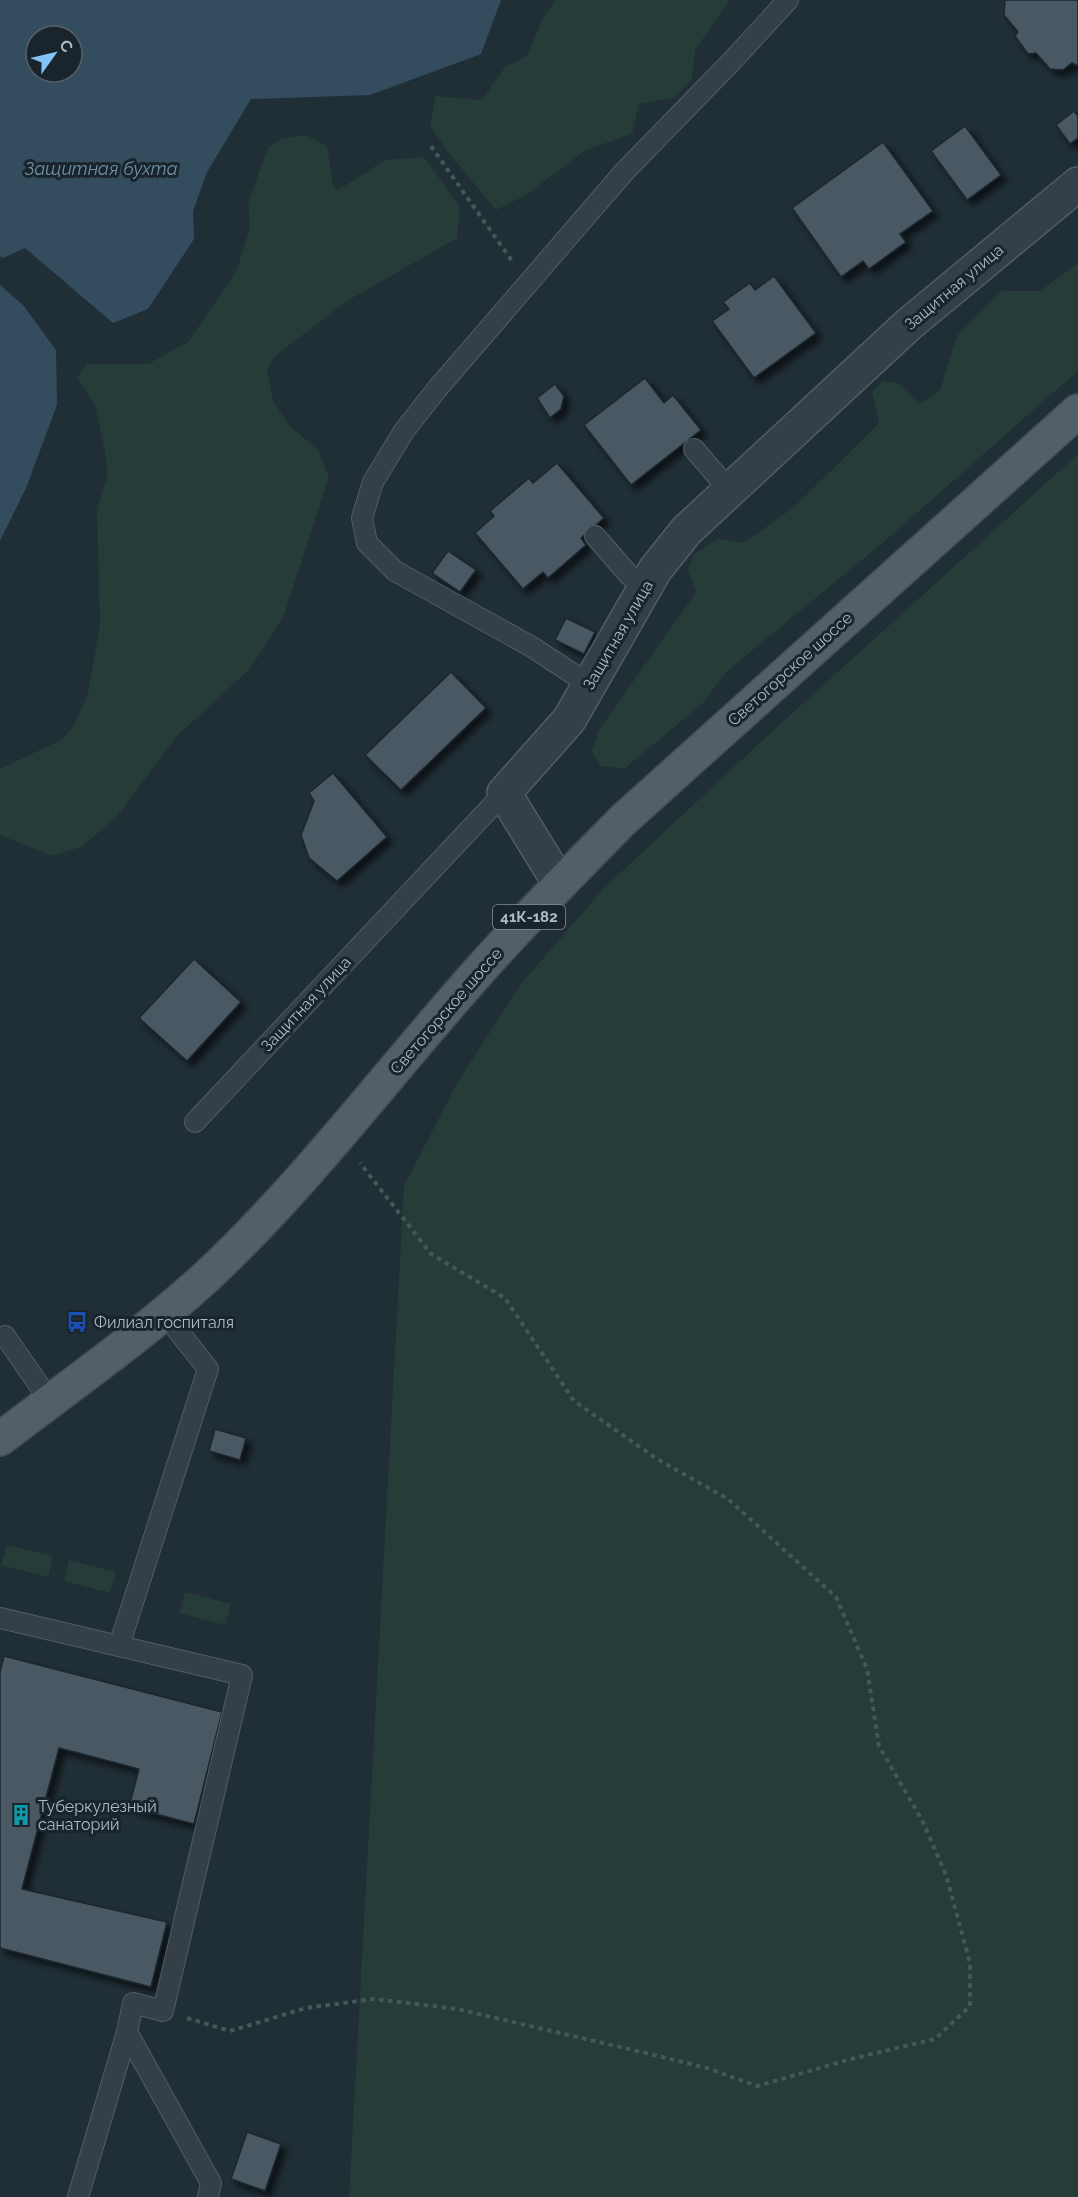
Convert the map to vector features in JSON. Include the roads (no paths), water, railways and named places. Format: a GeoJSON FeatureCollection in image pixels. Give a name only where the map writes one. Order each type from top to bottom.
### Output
{"type":"FeatureCollection","features":[{"type":"Feature","properties":{"kind":"main road","name":"Светогорское шоссе"},"geometry":{"type":"LineString","coordinates":[[0,1439],[164,1313],[204,1279],[272,1212],[479,971],[623,820],[1078,411]]}},
{"type":"Feature","properties":{"kind":"street","name":"Защитная улица"},"geometry":{"type":"LineString","coordinates":[[504,793],[569,720],[655,570],[686,531],[908,325],[1078,184]]}},
{"type":"Feature","properties":{"kind":"street"},"geometry":{"type":"LineString","coordinates":[[504,793],[560,884]]}},
{"type":"Feature","properties":{"kind":"lane"},"geometry":{"type":"LineString","coordinates":[[590,685],[532,647],[395,571],[367,543],[362,518],[373,482],[404,430],[437,389],[624,172],[788,0]]}},
{"type":"Feature","properties":{"kind":"lane"},"geometry":{"type":"LineString","coordinates":[[694,449],[729,491]]}},
{"type":"Feature","properties":{"kind":"lane"},"geometry":{"type":"LineString","coordinates":[[596,536],[629,575],[646,587]]}},
{"type":"Feature","properties":{"kind":"lane","name":"Защитная улица"},"geometry":{"type":"LineString","coordinates":[[195,1122],[504,793]]}},
{"type":"Feature","properties":{"kind":"lane"},"geometry":{"type":"LineString","coordinates":[[119,1646],[208,1369],[164,1313]]}},
{"type":"Feature","properties":{"kind":"lane"},"geometry":{"type":"LineString","coordinates":[[5,1336],[50,1401]]}},
{"type":"Feature","properties":{"kind":"lane"},"geometry":{"type":"LineString","coordinates":[[0,1618],[242,1675],[163,2011],[133,2003],[127,2032],[78,2197]]}},
{"type":"Feature","properties":{"kind":"lane"},"geometry":{"type":"LineString","coordinates":[[127,2032],[211,2183],[208,2197]]}},
{"type":"Feature","properties":{"kind":"water","name":"Защитная бухта"},"geometry":{"type":"Polygon","coordinates":[[[0,0],[501,0],[481,54],[370,95],[251,99],[207,172],[193,211],[194,239],[148,309],[113,323],[25,248],[3,258],[0,256],[0,0]]]}},
{"type":"Feature","properties":{"kind":"water"},"geometry":{"type":"Polygon","coordinates":[[[0,285],[23,305],[56,350],[57,405],[26,488],[0,541],[0,285]]]}},
{"type":"Feature","properties":{"kind":"place","name":"Филиал госпиталя"},"geometry":{"type":"Point","coordinates":[77,1322]}},
{"type":"Feature","properties":{"kind":"place","name":"Туберкулезный санаторий"},"geometry":{"type":"Point","coordinates":[21,1815]}}]}
